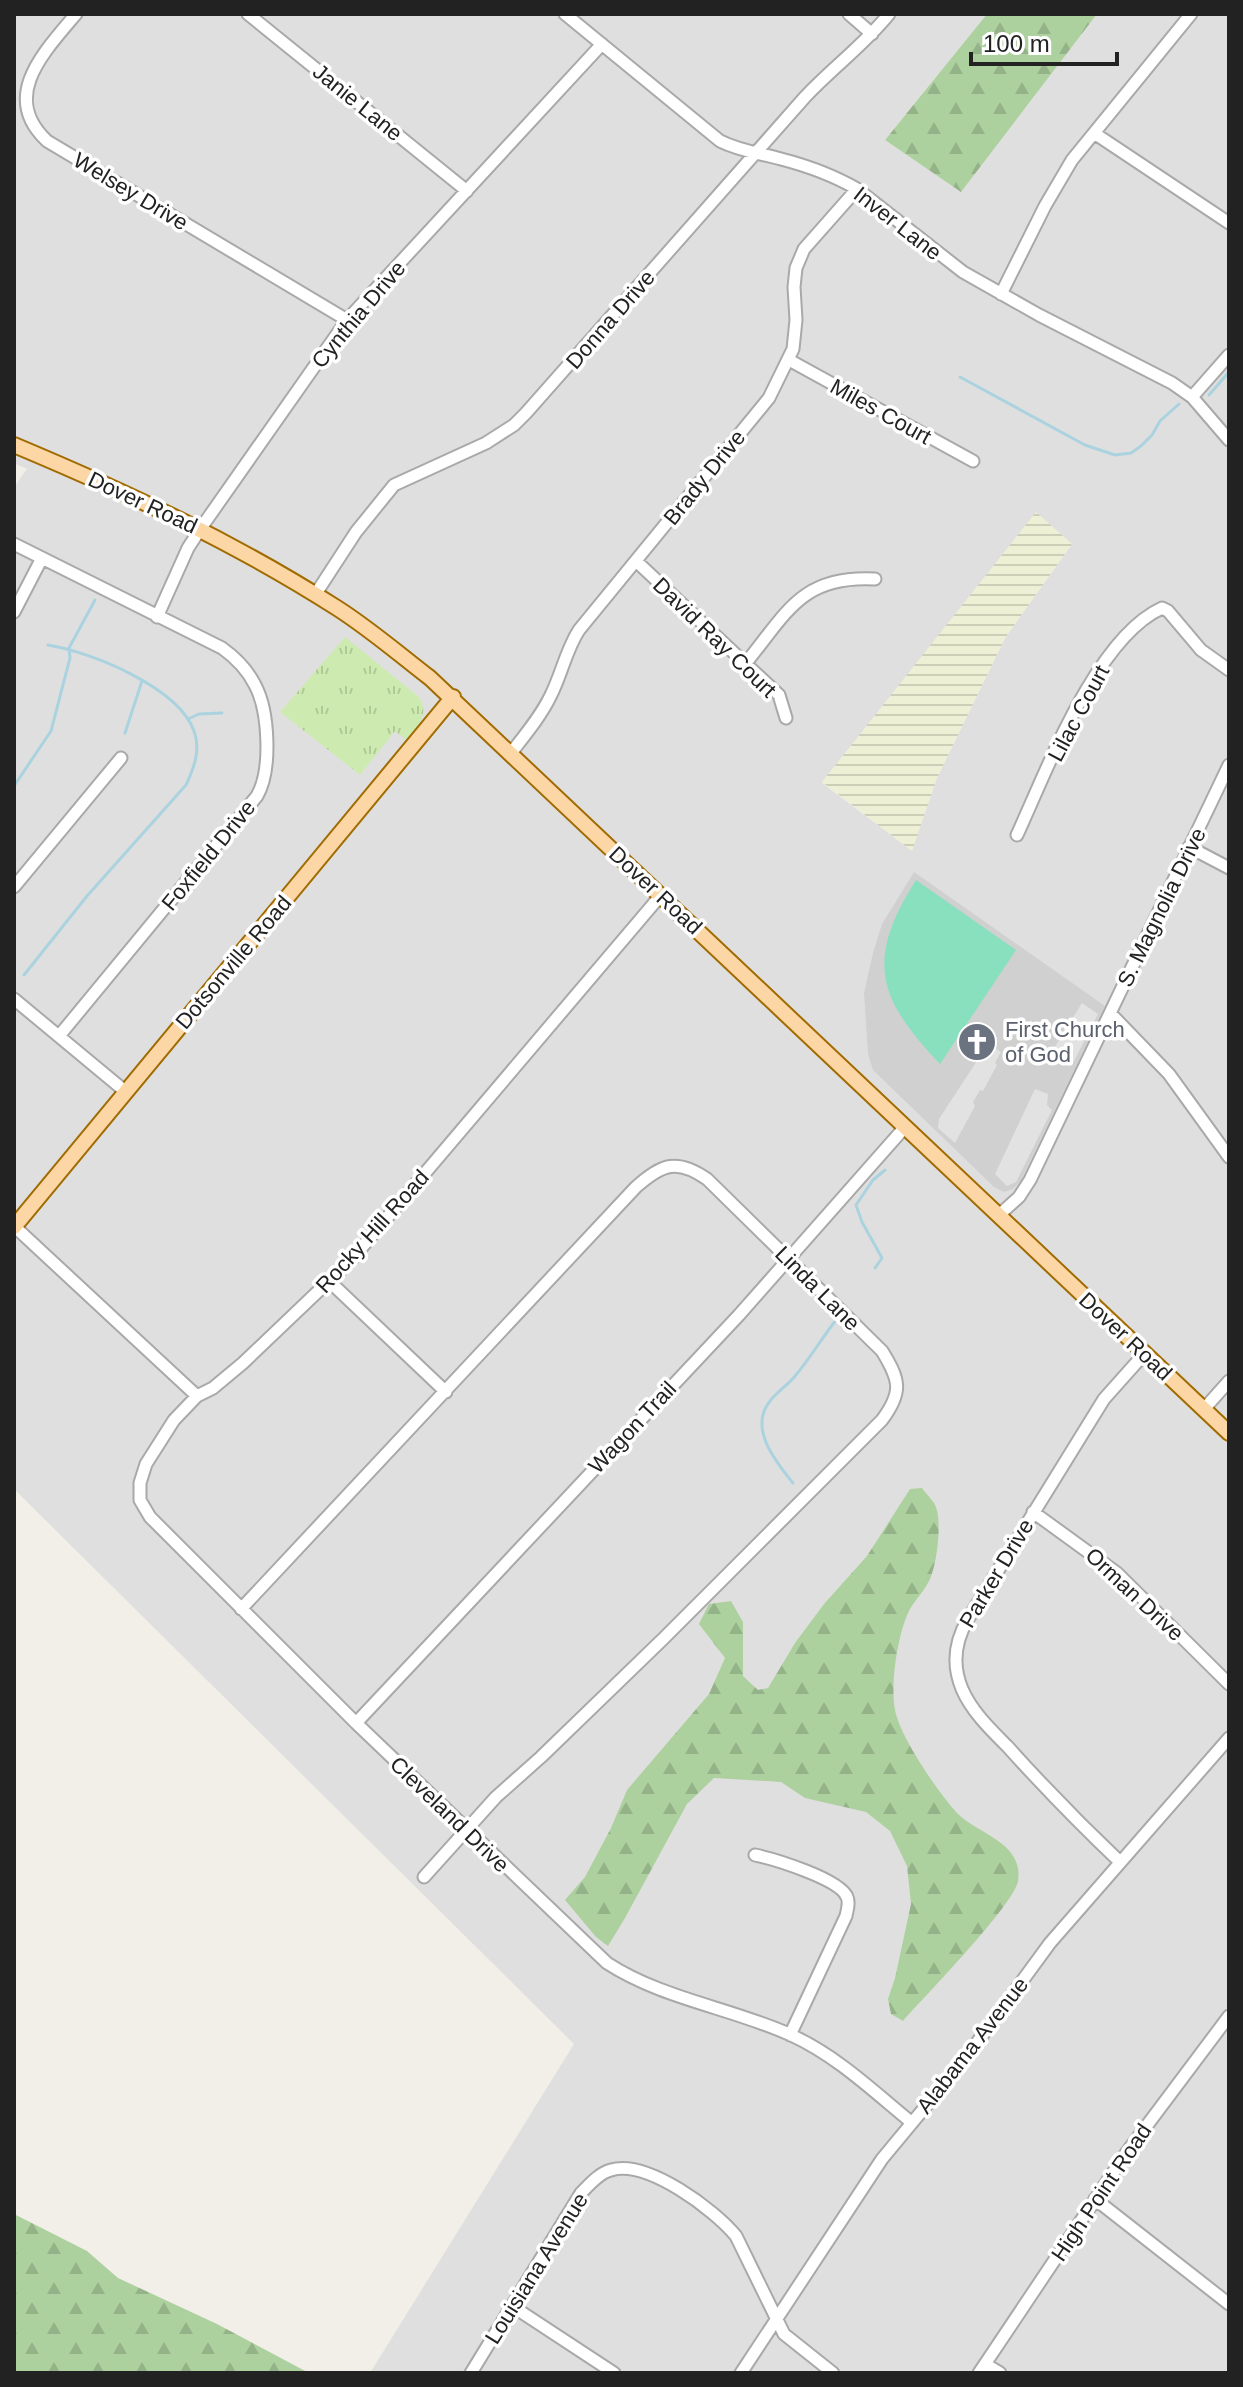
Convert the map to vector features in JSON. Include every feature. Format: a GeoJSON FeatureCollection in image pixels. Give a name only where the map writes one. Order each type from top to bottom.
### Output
{"type":"FeatureCollection","features":[{"type":"Feature","properties":{"kind":"main road","name":"Dover Road"},"geometry":{"type":"LineString","coordinates":[[14,445],[201,528],[315,595],[387,644],[453,697],[1229,1433]]}},
{"type":"Feature","properties":{"kind":"main road","name":"Dotsonville Road"},"geometry":{"type":"LineString","coordinates":[[14,1227],[453,697]]}},
{"type":"Feature","properties":{"kind":"street","name":"Welsey Drive"},"geometry":{"type":"LineString","coordinates":[[76,14],[42,53],[23,85],[22,108],[33,129],[47,141],[347,320]]}},
{"type":"Feature","properties":{"kind":"street","name":"Janie Lane"},"geometry":{"type":"LineString","coordinates":[[248,14],[467,191]]}},
{"type":"Feature","properties":{"kind":"street","name":"Inver Lane"},"geometry":{"type":"LineString","coordinates":[[565,14],[720,141],[736,149],[823,172],[857,189],[942,257],[1001,294],[1158,374],[1192,397],[1229,440]]}},
{"type":"Feature","properties":{"kind":"street"},"geometry":{"type":"LineString","coordinates":[[849,14],[872,34]]}},
{"type":"Feature","properties":{"kind":"street","name":"Donna Drive"},"geometry":{"type":"LineString","coordinates":[[315,595],[342,551],[387,491],[409,477],[486,443],[514,425],[824,76],[872,34],[889,14]]}},
{"type":"Feature","properties":{"kind":"street"},"geometry":{"type":"LineString","coordinates":[[1001,294],[1058,183],[1094,133],[1191,14]]}},
{"type":"Feature","properties":{"kind":"street","name":"Cynthia Drive"},"geometry":{"type":"LineString","coordinates":[[157,617],[188,548],[347,320],[602,44]]}},
{"type":"Feature","properties":{"kind":"street"},"geometry":{"type":"LineString","coordinates":[[1094,133],[1229,223]]}},
{"type":"Feature","properties":{"kind":"street","name":"Brady Drive"},"geometry":{"type":"LineString","coordinates":[[511,753],[544,709],[567,650],[579,630],[769,398],[789,360],[795,333],[794,287],[800,258],[812,238],[857,189]]}},
{"type":"Feature","properties":{"kind":"street"},"geometry":{"type":"LineString","coordinates":[[1192,397],[1229,355]]}},
{"type":"Feature","properties":{"kind":"street","name":"Miles Court"},"geometry":{"type":"LineString","coordinates":[[789,360],[973,461]]}},
{"type":"Feature","properties":{"kind":"street","name":"Foxfield Drive"},"geometry":{"type":"LineString","coordinates":[[14,544],[222,648],[245,668],[259,692],[267,754],[265,776],[253,802],[59,1036]]}},
{"type":"Feature","properties":{"kind":"street"},"geometry":{"type":"LineString","coordinates":[[14,612],[42,558]]}},
{"type":"Feature","properties":{"kind":"street","name":"David Ray Court"},"geometry":{"type":"LineString","coordinates":[[636,561],[779,695],[786,718]]}},
{"type":"Feature","properties":{"kind":"street"},"geometry":{"type":"LineString","coordinates":[[745,664],[794,604],[811,589],[837,580],[875,579]]}},
{"type":"Feature","properties":{"kind":"street","name":"Lilac Court"},"geometry":{"type":"LineString","coordinates":[[1017,835],[1098,670],[1148,614],[1162,608],[1176,618],[1201,650],[1229,670]]}},
{"type":"Feature","properties":{"kind":"street"},"geometry":{"type":"LineString","coordinates":[[14,887],[121,758]]}},
{"type":"Feature","properties":{"kind":"street","name":"S. Magnolia Drive"},"geometry":{"type":"LineString","coordinates":[[999,1215],[1019,1197],[1030,1180],[1229,765]]}},
{"type":"Feature","properties":{"kind":"street"},"geometry":{"type":"LineString","coordinates":[[1189,847],[1229,868]]}},
{"type":"Feature","properties":{"kind":"street","name":"Rocky Hill Road"},"geometry":{"type":"LineString","coordinates":[[197,1396],[213,1388],[243,1363],[352,1259],[661,895]]}},
{"type":"Feature","properties":{"kind":"street"},"geometry":{"type":"LineString","coordinates":[[14,999],[126,1092]]}},
{"type":"Feature","properties":{"kind":"street"},"geometry":{"type":"LineString","coordinates":[[1110,1013],[1169,1074],[1229,1157]]}},
{"type":"Feature","properties":{"kind":"street","name":"Wagon Trail"},"geometry":{"type":"LineString","coordinates":[[356,1723],[739,1315],[905,1127]]}},
{"type":"Feature","properties":{"kind":"street","name":"Linda Lane"},"geometry":{"type":"LineString","coordinates":[[241,1609],[636,1187],[660,1169],[681,1165],[707,1179],[882,1351],[897,1382],[893,1404],[877,1425],[541,1757],[496,1797],[424,1877]]}},
{"type":"Feature","properties":{"kind":"street"},"geometry":{"type":"LineString","coordinates":[[14,1227],[197,1396]]}},
{"type":"Feature","properties":{"kind":"street"},"geometry":{"type":"LineString","coordinates":[[328,1280],[446,1392]]}},
{"type":"Feature","properties":{"kind":"street","name":"Parker Drive"},"geometry":{"type":"LineString","coordinates":[[1120,1862],[1063,1808],[976,1713],[962,1690],[956,1666],[958,1636],[1104,1399],[1145,1353]]}},
{"type":"Feature","properties":{"kind":"street"},"geometry":{"type":"LineString","coordinates":[[1204,1409],[1229,1381]]}},
{"type":"Feature","properties":{"kind":"street","name":"Cleveland Drive"},"geometry":{"type":"LineString","coordinates":[[197,1396],[174,1420],[146,1464],[140,1483],[140,1500],[150,1517],[356,1723],[591,1950],[620,1972],[790,2035],[842,2065],[911,2122]]}},
{"type":"Feature","properties":{"kind":"street","name":"Orman Drive"},"geometry":{"type":"LineString","coordinates":[[1033,1512],[1117,1573],[1229,1684]]}},
{"type":"Feature","properties":{"kind":"street","name":"Alabama Avenue"},"geometry":{"type":"LineString","coordinates":[[741,2373],[863,2186],[911,2122],[965,2059],[1050,1943],[1229,1738]]}},
{"type":"Feature","properties":{"kind":"street"},"geometry":{"type":"LineString","coordinates":[[755,1855],[829,1881],[843,1890],[848,1898],[846,1916],[790,2035]]}},
{"type":"Feature","properties":{"kind":"street","name":"High Point Road"},"geometry":{"type":"LineString","coordinates":[[982,2368],[1158,2109],[1229,2016]]}},
{"type":"Feature","properties":{"kind":"street","name":"Louisiana Avenue"},"geometry":{"type":"LineString","coordinates":[[471,2373],[581,2193],[608,2170],[619,2168],[646,2174],[712,2211],[736,2236],[776,2321]]}},
{"type":"Feature","properties":{"kind":"street"},"geometry":{"type":"LineString","coordinates":[[1095,2199],[1229,2304]]}},
{"type":"Feature","properties":{"kind":"street"},"geometry":{"type":"LineString","coordinates":[[512,2306],[614,2373]]}},
{"type":"Feature","properties":{"kind":"street"},"geometry":{"type":"LineString","coordinates":[[776,2321],[795,2345],[833,2373]]}},
{"type":"Feature","properties":{"kind":"street"},"geometry":{"type":"LineString","coordinates":[[982,2368],[1000,2373]]}},
{"type":"Feature","properties":{"kind":"shaded area"},"geometry":{"type":"Polygon","coordinates":[[[14,14],[987,14],[885,140],[961,191],[1097,14],[1229,14],[1229,2373],[370,2373],[574,2044],[14,1489],[14,487],[27,469],[14,463],[14,14]],[[1072,544],[822,783],[911,850],[937,778],[1005,638],[1072,544]]]}},
{"type":"Feature","properties":{"kind":"shaded area","name":"First Church of God"},"geometry":{"type":"Polygon","coordinates":[[[914,872],[1105,1006],[1021,1180],[1013,1189],[1004,1192],[994,1187],[873,1070],[868,1054],[864,993],[873,953],[882,924],[914,872]]]}},
{"type":"Feature","properties":{"kind":"shaded area"},"geometry":{"type":"Polygon","coordinates":[[[1082,1003],[1098,1014],[1072,1065],[1051,1053],[1082,1003]]]}},
{"type":"Feature","properties":{"kind":"shaded area"},"geometry":{"type":"Polygon","coordinates":[[[988,1044],[1001,1052],[995,1063],[997,1065],[983,1091],[980,1090],[973,1102],[975,1106],[955,1143],[938,1128],[939,1119],[988,1044]]]}},
{"type":"Feature","properties":{"kind":"shaded area"},"geometry":{"type":"Polygon","coordinates":[[[1035,1089],[1048,1094],[1047,1105],[1052,1110],[1016,1182],[1007,1186],[995,1174],[1035,1089]]]}},
{"type":"Feature","properties":{"kind":"green space"},"geometry":{"type":"Polygon","coordinates":[[[987,14],[1097,14],[961,192],[885,140],[987,14]]]}},
{"type":"Feature","properties":{"kind":"green space"},"geometry":{"type":"Polygon","coordinates":[[[1036,512],[1072,544],[1005,638],[937,778],[912,851],[822,782],[1036,512]]]}},
{"type":"Feature","properties":{"kind":"green space"},"geometry":{"type":"Polygon","coordinates":[[[345,637],[419,697],[423,709],[421,720],[407,740],[395,731],[360,775],[280,712],[345,637]]]}},
{"type":"Feature","properties":{"kind":"green space"},"geometry":{"type":"Polygon","coordinates":[[[916,880],[1016,950],[940,1064],[902,1018],[885,976],[885,955],[890,933],[916,880]]]}},
{"type":"Feature","properties":{"kind":"green space"},"geometry":{"type":"Polygon","coordinates":[[[922,1488],[936,1507],[938,1543],[930,1579],[910,1609],[902,1631],[894,1673],[895,1710],[912,1749],[949,1804],[966,1820],[1007,1848],[1014,1857],[1018,1881],[1013,1893],[985,1930],[903,2021],[891,2014],[888,1999],[911,1904],[907,1866],[890,1831],[866,1812],[805,1798],[781,1782],[714,1778],[687,1804],[608,1946],[596,1937],[565,1900],[585,1877],[627,1790],[709,1694],[725,1658],[699,1624],[709,1604],[731,1601],[743,1622],[743,1676],[758,1690],[768,1688],[795,1643],[824,1604],[867,1556],[910,1489],[922,1488]]]}},
{"type":"Feature","properties":{"kind":"green space"},"geometry":{"type":"Polygon","coordinates":[[[14,2214],[87,2251],[118,2278],[217,2324],[309,2373],[14,2373],[14,2214]]]}},
{"type":"Feature","properties":{"kind":"waterway"},"geometry":{"type":"LineString","coordinates":[[1209,395],[1229,372]]}},
{"type":"Feature","properties":{"kind":"waterway"},"geometry":{"type":"LineString","coordinates":[[960,377],[1085,445],[1115,455],[1131,453],[1141,446],[1160,421],[1179,404]]}},
{"type":"Feature","properties":{"kind":"waterway"},"geometry":{"type":"LineString","coordinates":[[14,786],[51,731],[70,658],[69,648],[95,600]]}},
{"type":"Feature","properties":{"kind":"waterway"},"geometry":{"type":"LineString","coordinates":[[24,975],[87,896],[186,785],[197,752],[194,731],[185,715],[152,686],[87,655],[48,645]]}},
{"type":"Feature","properties":{"kind":"waterway"},"geometry":{"type":"LineString","coordinates":[[125,733],[142,681]]}},
{"type":"Feature","properties":{"kind":"waterway"},"geometry":{"type":"LineString","coordinates":[[188,719],[199,714],[222,713]]}},
{"type":"Feature","properties":{"kind":"waterway"},"geometry":{"type":"LineString","coordinates":[[875,1268],[882,1258],[856,1205],[873,1180],[885,1170]]}},
{"type":"Feature","properties":{"kind":"waterway"},"geometry":{"type":"LineString","coordinates":[[793,1483],[767,1444],[763,1433],[764,1411],[793,1379],[836,1320]]}},
{"type":"Feature","properties":{"kind":"place","name":"First Church of God"},"geometry":{"type":"Point","coordinates":[977,1042]}}]}
